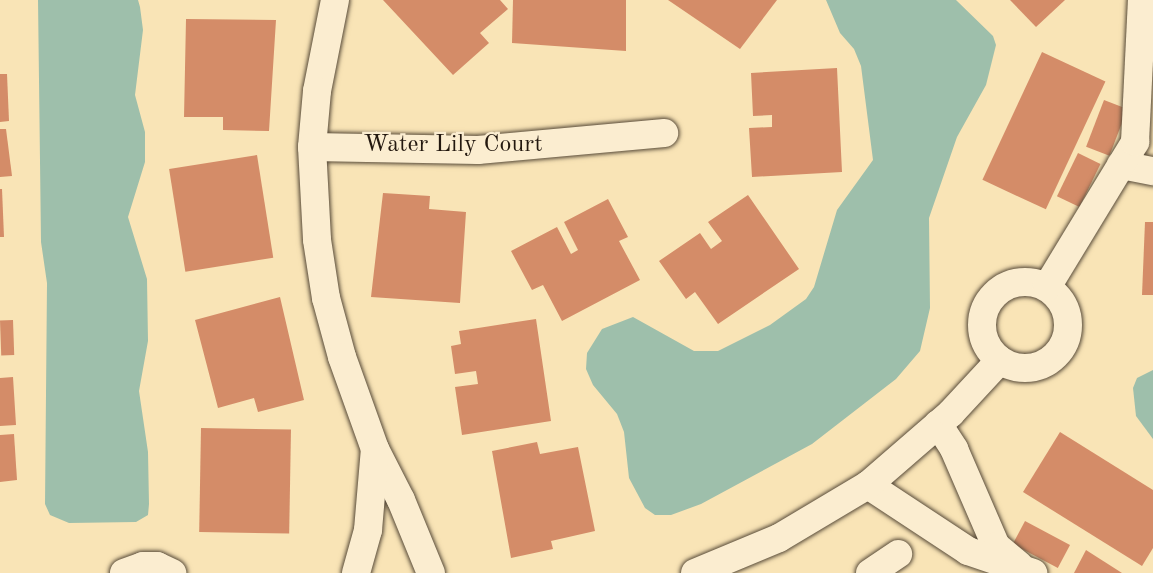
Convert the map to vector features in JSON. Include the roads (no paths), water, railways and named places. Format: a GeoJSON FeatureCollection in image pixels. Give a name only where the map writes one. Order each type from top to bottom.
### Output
{"type":"FeatureCollection","features":[{"type":"Feature","properties":{"kind":"street"},"geometry":{"type":"LineString","coordinates":[[335,0],[317,91],[312,147],[316,240],[326,298],[342,357],[375,449],[401,500],[431,573]]}},
{"type":"Feature","properties":{"kind":"street"},"geometry":{"type":"LineString","coordinates":[[1047,287],[1136,142],[1142,0]]}},
{"type":"Feature","properties":{"kind":"street","name":"Water Lily Court"},"geometry":{"type":"LineString","coordinates":[[312,147],[478,150],[664,133]]}},
{"type":"Feature","properties":{"kind":"street"},"geometry":{"type":"LineString","coordinates":[[1121,165],[1153,171]]}},
{"type":"Feature","properties":{"kind":"street"},"geometry":{"type":"LineString","coordinates":[[1019,282],[1047,287],[1066,309],[1069,327],[1065,342],[1041,365],[1015,367],[1000,360],[990,350],[982,327],[988,302],[999,290],[1019,282]]}},
{"type":"Feature","properties":{"kind":"street"},"geometry":{"type":"LineString","coordinates":[[695,573],[758,562],[868,485],[938,424],[1000,360]]}},
{"type":"Feature","properties":{"kind":"street"},"geometry":{"type":"LineString","coordinates":[[938,424],[954,449],[996,546],[1028,570]]}},
{"type":"Feature","properties":{"kind":"street"},"geometry":{"type":"LineString","coordinates":[[356,573],[368,530],[375,449]]}},
{"type":"Feature","properties":{"kind":"street"},"geometry":{"type":"LineString","coordinates":[[868,485],[968,551],[1028,570]]}},
{"type":"Feature","properties":{"kind":"street"},"geometry":{"type":"LineString","coordinates":[[870,573],[898,554]]}},
{"type":"Feature","properties":{"kind":"street"},"geometry":{"type":"LineString","coordinates":[[124,573],[143,566],[158,566],[172,573]]}}]}
